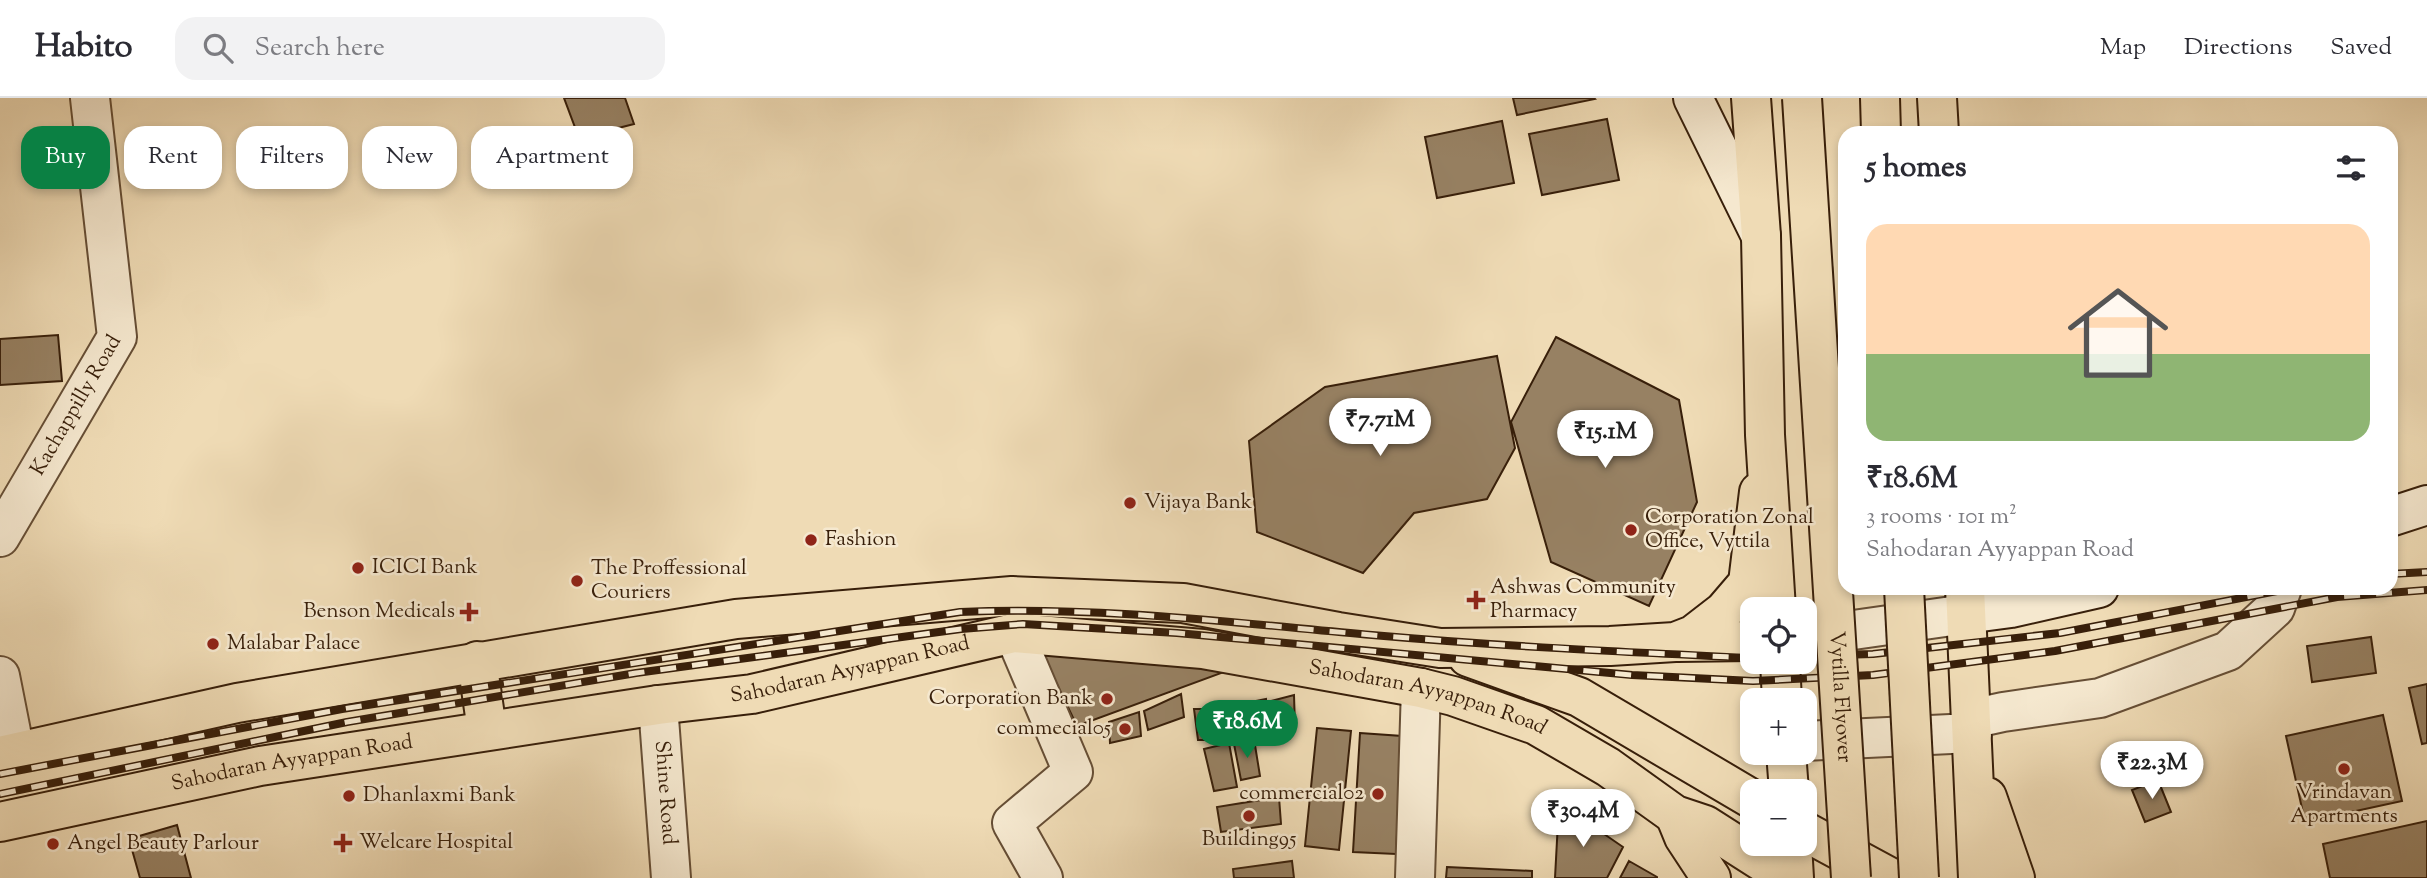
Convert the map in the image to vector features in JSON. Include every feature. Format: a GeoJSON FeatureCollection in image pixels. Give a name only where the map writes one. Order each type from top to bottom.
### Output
{"type":"FeatureCollection","features":[{"type":"Feature","properties":{"kind":"main road"},"geometry":{"type":"LineString","coordinates":[[1751,98],[1761,236],[1765,435],[1775,597]]}},
{"type":"Feature","properties":{"kind":"main road","name":"Vytilla Flyover"},"geometry":{"type":"LineString","coordinates":[[1802,98],[1851,878]]}},
{"type":"Feature","properties":{"kind":"main road"},"geometry":{"type":"LineString","coordinates":[[1880,98],[1881,126]]}},
{"type":"Feature","properties":{"kind":"main road"},"geometry":{"type":"LineString","coordinates":[[1937,98],[1939,126]]}},
{"type":"Feature","properties":{"kind":"main road"},"geometry":{"type":"LineString","coordinates":[[1675,642],[1693,635],[1724,611],[1748,583],[1765,435]]}},
{"type":"Feature","properties":{"kind":"main road"},"geometry":{"type":"LineString","coordinates":[[1904,595],[1919,878]]}},
{"type":"Feature","properties":{"kind":"main road","name":"Sahodaran Ayyappan Road"},"geometry":{"type":"LineString","coordinates":[[7,754],[237,703],[736,619],[1012,596],[1183,603],[1440,648]]}},
{"type":"Feature","properties":{"kind":"main road"},"geometry":{"type":"LineString","coordinates":[[1965,601],[1978,878]]}},
{"type":"Feature","properties":{"kind":"main road","name":"Sahodaran Ayyappan Road"},"geometry":{"type":"LineString","coordinates":[[0,822],[260,766],[487,730],[752,694],[1014,633],[1203,649],[1453,695],[1536,725],[1608,767],[1675,815]]}},
{"type":"Feature","properties":{"kind":"main road"},"geometry":{"type":"LineString","coordinates":[[1440,648],[1740,641]]}},
{"type":"Feature","properties":{"kind":"main road"},"geometry":{"type":"LineString","coordinates":[[1440,648],[1579,697],[1740,792]]}},
{"type":"Feature","properties":{"kind":"main road"},"geometry":{"type":"LineString","coordinates":[[477,661],[487,730]]}},
{"type":"Feature","properties":{"kind":"main road"},"geometry":{"type":"LineString","coordinates":[[1972,738],[2015,878]]}},
{"type":"Feature","properties":{"kind":"main road"},"geometry":{"type":"LineString","coordinates":[[1675,815],[1684,837],[1711,878]]}},
{"type":"Feature","properties":{"kind":"main road"},"geometry":{"type":"LineString","coordinates":[[1675,815],[1705,825],[1788,878]]}},
{"type":"Feature","properties":{"kind":"main road"},"geometry":{"type":"LineString","coordinates":[[1817,838],[1891,878]]}},
{"type":"Feature","properties":{"kind":"main road"},"geometry":{"type":"LineString","coordinates":[[1793,856],[1794,878]]}},
{"type":"Feature","properties":{"kind":"street","name":"Kachappilly Road"},"geometry":{"type":"LineString","coordinates":[[0,537],[117,337],[90,98]]}},
{"type":"Feature","properties":{"kind":"street"},"geometry":{"type":"LineString","coordinates":[[1693,98],[1761,236]]}},
{"type":"Feature","properties":{"kind":"street"},"geometry":{"type":"LineString","coordinates":[[2398,514],[2427,505]]}},
{"type":"Feature","properties":{"kind":"street"},"geometry":{"type":"LineString","coordinates":[[1817,634],[1965,601],[2011,608],[2068,595]]}},
{"type":"Feature","properties":{"kind":"street"},"geometry":{"type":"LineString","coordinates":[[1817,741],[1972,738],[2003,712],[2100,698],[2228,651],[2275,608],[2280,595]]}},
{"type":"Feature","properties":{"kind":"street"},"geometry":{"type":"LineString","coordinates":[[1014,633],[1073,772],[1012,823],[1043,878]]}},
{"type":"Feature","properties":{"kind":"street"},"geometry":{"type":"LineString","coordinates":[[0,676],[7,754]]}},
{"type":"Feature","properties":{"kind":"street"},"geometry":{"type":"LineString","coordinates":[[1415,878],[1421,688]]}},
{"type":"Feature","properties":{"kind":"street","name":"Shine Road"},"geometry":{"type":"LineString","coordinates":[[658,705],[671,878]]}},
{"type":"Feature","properties":{"kind":"building"},"geometry":{"type":"Polygon","coordinates":[[[564,98],[625,98],[634,124],[626,126],[574,126],[564,98]]]}},
{"type":"Feature","properties":{"kind":"building"},"geometry":{"type":"Polygon","coordinates":[[[1513,98],[1594,98],[1595,99],[1517,115],[1513,98]]]}},
{"type":"Feature","properties":{"kind":"building"},"geometry":{"type":"Polygon","coordinates":[[[1607,119],[1619,180],[1542,195],[1529,134],[1607,119]]]}},
{"type":"Feature","properties":{"kind":"building"},"geometry":{"type":"Polygon","coordinates":[[[1502,121],[1514,183],[1437,198],[1425,137],[1502,121]]]}},
{"type":"Feature","properties":{"kind":"building"},"geometry":{"type":"Polygon","coordinates":[[[58,335],[62,381],[0,385],[0,339],[58,335]]]}},
{"type":"Feature","properties":{"kind":"building"},"geometry":{"type":"Polygon","coordinates":[[[1556,337],[1679,400],[1697,502],[1649,606],[1551,562],[1511,422],[1556,337]]]}},
{"type":"Feature","properties":{"kind":"building"},"geometry":{"type":"Polygon","coordinates":[[[1497,356],[1515,448],[1487,499],[1414,513],[1363,573],[1257,532],[1249,441],[1325,387],[1497,356]]]}},
{"type":"Feature","properties":{"kind":"building"},"geometry":{"type":"Polygon","coordinates":[[[2371,637],[2376,673],[2312,682],[2307,646],[2371,637]]]}},
{"type":"Feature","properties":{"kind":"building","name":"Corporation Bank"},"geometry":{"type":"Polygon","coordinates":[[[1037,643],[1224,672],[1077,726],[1037,643]]]}},
{"type":"Feature","properties":{"kind":"building"},"geometry":{"type":"Polygon","coordinates":[[[2427,684],[2427,743],[2422,744],[2409,688],[2427,684]]]}},
{"type":"Feature","properties":{"kind":"building"},"geometry":{"type":"Polygon","coordinates":[[[1181,694],[1184,717],[1148,730],[1144,711],[1181,694]]]}},
{"type":"Feature","properties":{"kind":"building"},"geometry":{"type":"Polygon","coordinates":[[[1294,695],[1295,728],[1272,730],[1271,701],[1294,695]]]}},
{"type":"Feature","properties":{"kind":"building"},"geometry":{"type":"Polygon","coordinates":[[[1266,699],[1268,731],[1237,733],[1231,706],[1266,699]]]}},
{"type":"Feature","properties":{"kind":"building"},"geometry":{"type":"Polygon","coordinates":[[[1194,709],[1225,709],[1225,740],[1198,740],[1194,709]]]}},
{"type":"Feature","properties":{"kind":"building","name":"commecial05"},"geometry":{"type":"Polygon","coordinates":[[[1139,712],[1141,736],[1110,743],[1109,722],[1139,712]]]}},
{"type":"Feature","properties":{"kind":"building","name":"Vrindavan Apartments"},"geometry":{"type":"Polygon","coordinates":[[[2383,715],[2402,801],[2305,822],[2286,736],[2383,715]]]}},
{"type":"Feature","properties":{"kind":"building"},"geometry":{"type":"Polygon","coordinates":[[[1317,728],[1351,731],[1339,850],[1305,846],[1317,728]]]}},
{"type":"Feature","properties":{"kind":"building","name":"commercial02"},"geometry":{"type":"Polygon","coordinates":[[[1360,733],[1402,736],[1396,854],[1353,852],[1360,733]]]}},
{"type":"Feature","properties":{"kind":"building"},"geometry":{"type":"Polygon","coordinates":[[[1254,739],[1260,776],[1241,780],[1234,744],[1254,739]]]}},
{"type":"Feature","properties":{"kind":"building"},"geometry":{"type":"Polygon","coordinates":[[[1229,743],[1237,787],[1214,791],[1204,749],[1229,743]]]}},
{"type":"Feature","properties":{"kind":"building"},"geometry":{"type":"Polygon","coordinates":[[[2158,780],[2171,812],[2145,822],[2132,790],[2158,780]]]}},
{"type":"Feature","properties":{"kind":"building","name":"Building95"},"geometry":{"type":"Polygon","coordinates":[[[1279,797],[1281,824],[1221,832],[1217,807],[1279,797]]]}},
{"type":"Feature","properties":{"kind":"building"},"geometry":{"type":"Polygon","coordinates":[[[1559,803],[1623,847],[1607,878],[1555,878],[1559,803]]]}},
{"type":"Feature","properties":{"kind":"building"},"geometry":{"type":"Polygon","coordinates":[[[2427,821],[2427,878],[2330,878],[2323,844],[2427,821]]]}},
{"type":"Feature","properties":{"kind":"building"},"geometry":{"type":"Polygon","coordinates":[[[177,825],[191,878],[140,878],[129,839],[177,825]]]}},
{"type":"Feature","properties":{"kind":"building"},"geometry":{"type":"Polygon","coordinates":[[[1292,861],[1294,878],[1234,878],[1233,869],[1292,861]]]}},
{"type":"Feature","properties":{"kind":"building"},"geometry":{"type":"Polygon","coordinates":[[[1629,861],[1657,877],[1657,878],[1620,878],[1629,861]]]}},
{"type":"Feature","properties":{"kind":"building"},"geometry":{"type":"Polygon","coordinates":[[[1447,867],[1532,871],[1532,878],[1446,878],[1447,867]]]}},
{"type":"Feature","properties":{"kind":"railway"},"geometry":{"type":"LineString","coordinates":[[2398,574],[2427,572]]}},
{"type":"Feature","properties":{"kind":"railway"},"geometry":{"type":"LineString","coordinates":[[2398,592],[2427,590]]}},
{"type":"Feature","properties":{"kind":"railway"},"geometry":{"type":"LineString","coordinates":[[1817,656],[1873,654],[2060,633],[2257,595]]}},
{"type":"Feature","properties":{"kind":"railway"},"geometry":{"type":"LineString","coordinates":[[0,794],[347,722],[636,673],[961,629],[1023,624],[1177,633],[1632,675],[1753,681],[1873,675],[2055,651],[2337,597],[2363,595]]}},
{"type":"Feature","properties":{"kind":"railway"},"geometry":{"type":"LineString","coordinates":[[0,774],[342,709],[960,612],[1115,613],[1467,642],[1740,657]]}},
{"type":"Feature","properties":{"kind":"place","name":"Vijaya Bank"},"geometry":{"type":"Point","coordinates":[1130,503]}},
{"type":"Feature","properties":{"kind":"place","name":"Corporation Zonal Office, Vyttila"},"geometry":{"type":"Point","coordinates":[1631,530]}},
{"type":"Feature","properties":{"kind":"place","name":"Fashion"},"geometry":{"type":"Point","coordinates":[811,540]}},
{"type":"Feature","properties":{"kind":"place","name":"ICICI Bank"},"geometry":{"type":"Point","coordinates":[358,568]}},
{"type":"Feature","properties":{"kind":"place","name":"The Proffessional Couriers"},"geometry":{"type":"Point","coordinates":[577,581]}},
{"type":"Feature","properties":{"kind":"place","name":"Ashwas Community Pharmacy"},"geometry":{"type":"Point","coordinates":[1476,600]}},
{"type":"Feature","properties":{"kind":"place","name":"Benson Medicals"},"geometry":{"type":"Point","coordinates":[469,612]}},
{"type":"Feature","properties":{"kind":"place","name":"Malabar Palace"},"geometry":{"type":"Point","coordinates":[213,644]}},
{"type":"Feature","properties":{"kind":"place","name":"Corporation Bank"},"geometry":{"type":"Point","coordinates":[1107,699]}},
{"type":"Feature","properties":{"kind":"place","name":"commecial05"},"geometry":{"type":"Point","coordinates":[1125,729]}},
{"type":"Feature","properties":{"kind":"place","name":"Vrindavan Apartments"},"geometry":{"type":"Point","coordinates":[2344,769]}},
{"type":"Feature","properties":{"kind":"place","name":"commercial02"},"geometry":{"type":"Point","coordinates":[1378,794]}},
{"type":"Feature","properties":{"kind":"place","name":"Dhanlaxmi Bank"},"geometry":{"type":"Point","coordinates":[349,796]}},
{"type":"Feature","properties":{"kind":"place","name":"Building95"},"geometry":{"type":"Point","coordinates":[1249,816]}},
{"type":"Feature","properties":{"kind":"place","name":"Welcare Hospital"},"geometry":{"type":"Point","coordinates":[343,843]}},
{"type":"Feature","properties":{"kind":"place","name":"Angel Beauty Parlour"},"geometry":{"type":"Point","coordinates":[53,844]}}]}
